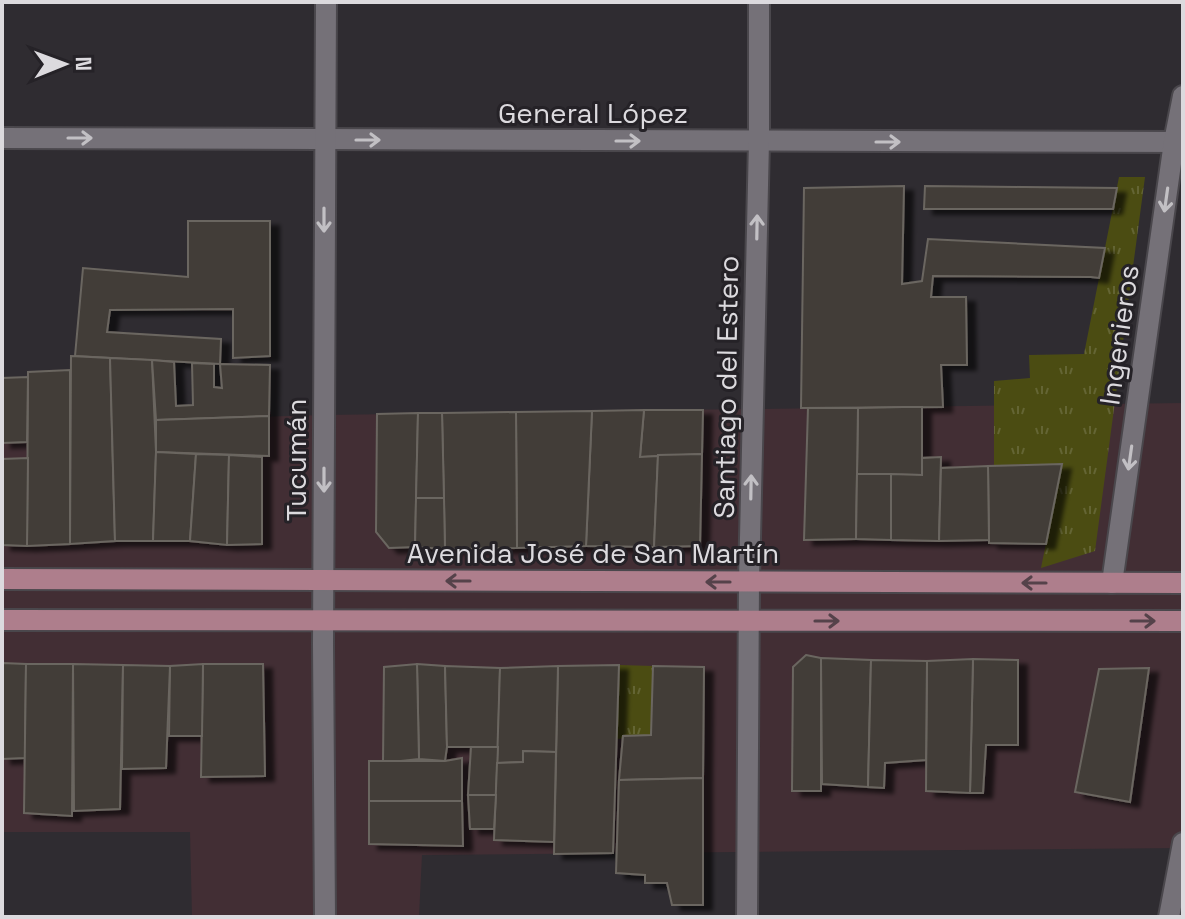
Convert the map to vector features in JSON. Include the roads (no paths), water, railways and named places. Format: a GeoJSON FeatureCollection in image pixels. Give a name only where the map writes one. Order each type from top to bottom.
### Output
{"type":"FeatureCollection","features":[{"type":"Feature","properties":{"kind":"main road","name":"Avenida José de San Martín"},"geometry":{"type":"LineString","coordinates":[[2,579],[1183,583]]}},
{"type":"Feature","properties":{"kind":"main road"},"geometry":{"type":"LineString","coordinates":[[2,620],[1183,621]]}},
{"type":"Feature","properties":{"kind":"street","name":"Tucumán"},"geometry":{"type":"LineString","coordinates":[[325,917],[326,2]]}},
{"type":"Feature","properties":{"kind":"street","name":"Santiago del Estero"},"geometry":{"type":"LineString","coordinates":[[747,917],[759,2]]}},
{"type":"Feature","properties":{"kind":"street","name":"Ingenieros"},"geometry":{"type":"LineString","coordinates":[[1112,583],[1179,142],[1183,96]]}},
{"type":"Feature","properties":{"kind":"street","name":"General López"},"geometry":{"type":"LineString","coordinates":[[2,138],[1179,142]]}},
{"type":"Feature","properties":{"kind":"street"},"geometry":{"type":"LineString","coordinates":[[1169,917],[1183,843]]}}]}
